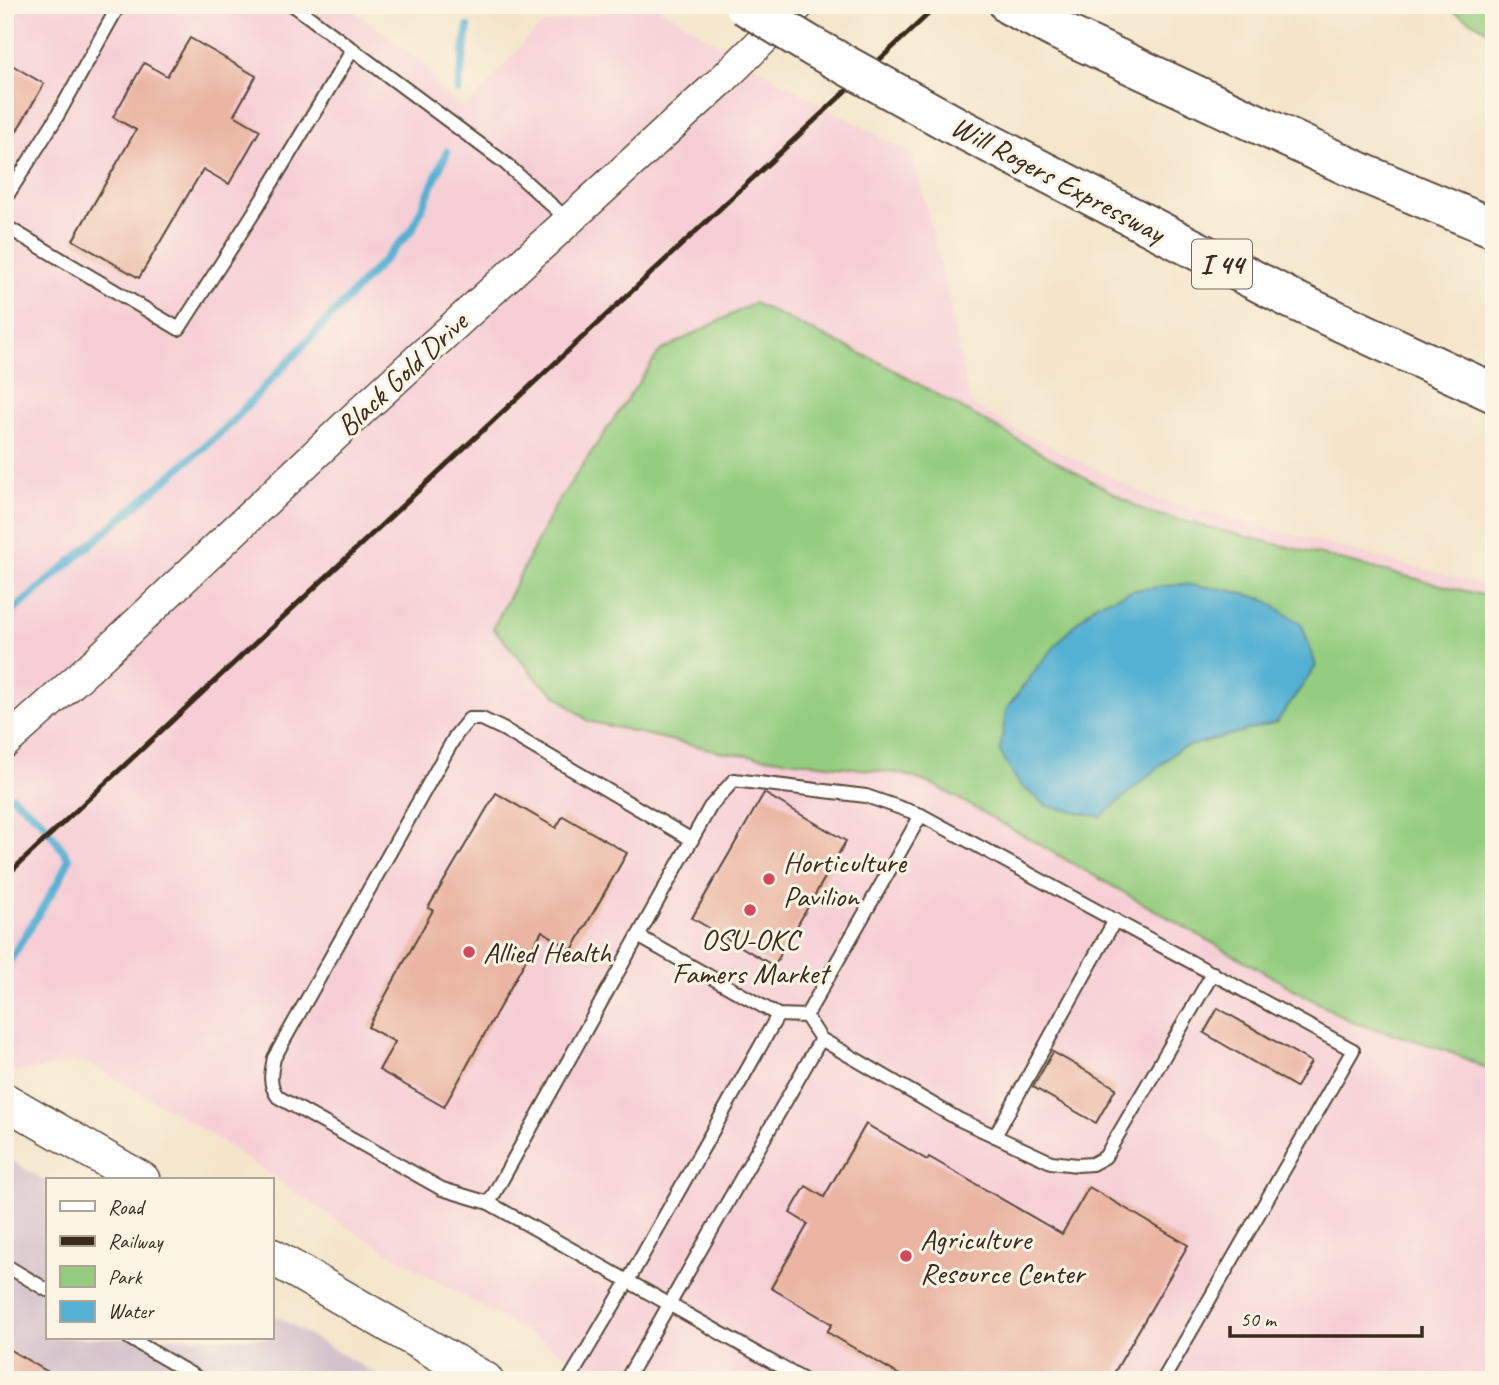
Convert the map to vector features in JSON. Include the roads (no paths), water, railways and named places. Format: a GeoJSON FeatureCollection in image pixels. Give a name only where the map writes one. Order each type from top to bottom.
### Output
{"type":"FeatureCollection","features":[{"type":"Feature","properties":{"kind":"highway","name":"Will Rogers Expressway"},"geometry":{"type":"LineString","coordinates":[[744,5],[813,47],[956,126],[1293,300],[1494,393]]}},
{"type":"Feature","properties":{"kind":"highway"},"geometry":{"type":"LineString","coordinates":[[1009,5],[1352,169],[1494,228]]}},
{"type":"Feature","properties":{"kind":"main road"},"geometry":{"type":"LineString","coordinates":[[5,1101],[139,1178]]}},
{"type":"Feature","properties":{"kind":"main road"},"geometry":{"type":"LineString","coordinates":[[273,1256],[485,1380]]}},
{"type":"Feature","properties":{"kind":"street","name":"Black Gold Drive"},"geometry":{"type":"LineString","coordinates":[[13,735],[144,618],[568,220],[722,80],[799,5]]}},
{"type":"Feature","properties":{"kind":"lane"},"geometry":{"type":"LineString","coordinates":[[5,199],[55,120],[119,5]]}},
{"type":"Feature","properties":{"kind":"lane"},"geometry":{"type":"LineString","coordinates":[[293,5],[505,163],[568,220]]}},
{"type":"Feature","properties":{"kind":"lane"},"geometry":{"type":"LineString","coordinates":[[5,226],[179,329],[354,49]]}},
{"type":"Feature","properties":{"kind":"lane"},"geometry":{"type":"LineString","coordinates":[[692,840],[503,729],[482,719],[469,719],[456,735],[274,1058],[270,1078],[272,1090],[278,1097],[442,1189],[489,1203],[804,1380]]}},
{"type":"Feature","properties":{"kind":"lane"},"geometry":{"type":"LineString","coordinates":[[489,1203],[710,807],[734,780],[866,796],[921,815],[1353,1050],[1163,1380]]}},
{"type":"Feature","properties":{"kind":"lane"},"geometry":{"type":"LineString","coordinates":[[806,1016],[921,815]]}},
{"type":"Feature","properties":{"kind":"lane"},"geometry":{"type":"LineString","coordinates":[[995,1136],[1115,920]]}},
{"type":"Feature","properties":{"kind":"lane"},"geometry":{"type":"LineString","coordinates":[[638,936],[778,1015],[806,1016]]}},
{"type":"Feature","properties":{"kind":"lane"},"geometry":{"type":"LineString","coordinates":[[806,1016],[821,1039],[958,1119],[1051,1162],[1092,1164],[1104,1157],[1213,973]]}},
{"type":"Feature","properties":{"kind":"lane"},"geometry":{"type":"LineString","coordinates":[[569,1380],[778,1015]]}},
{"type":"Feature","properties":{"kind":"lane"},"geometry":{"type":"LineString","coordinates":[[626,1380],[821,1039]]}},
{"type":"Feature","properties":{"kind":"lane"},"geometry":{"type":"LineString","coordinates":[[5,1265],[46,1289]]}},
{"type":"Feature","properties":{"kind":"lane"},"geometry":{"type":"LineString","coordinates":[[132,1340],[201,1380]]}},
{"type":"Feature","properties":{"kind":"water"},"geometry":{"type":"Polygon","coordinates":[[[1183,584],[1224,589],[1264,599],[1302,625],[1316,666],[1277,722],[1179,749],[1101,817],[1047,806],[1019,784],[1000,752],[1006,710],[1038,666],[1096,604],[1134,590],[1183,584]]]}},
{"type":"Feature","properties":{"kind":"waterway"},"geometry":{"type":"LineString","coordinates":[[458,90],[468,27]]}},
{"type":"Feature","properties":{"kind":"waterway"},"geometry":{"type":"LineString","coordinates":[[5,618],[226,428],[412,230],[447,152]]}},
{"type":"Feature","properties":{"kind":"waterway"},"geometry":{"type":"LineString","coordinates":[[5,968],[59,881],[69,859],[42,821],[11,796]]}},
{"type":"Feature","properties":{"kind":"railway"},"geometry":{"type":"LineString","coordinates":[[5,877],[938,5]]}},
{"type":"Feature","properties":{"kind":"place","name":"Horticulture Pavilion"},"geometry":{"type":"Point","coordinates":[769,879]}},
{"type":"Feature","properties":{"kind":"place","name":"OSU-OKC Famers Market"},"geometry":{"type":"Point","coordinates":[750,910]}},
{"type":"Feature","properties":{"kind":"place","name":"Allied Health"},"geometry":{"type":"Point","coordinates":[469,952]}},
{"type":"Feature","properties":{"kind":"place","name":"Agriculture Resource Center"},"geometry":{"type":"Point","coordinates":[906,1256]}}]}
